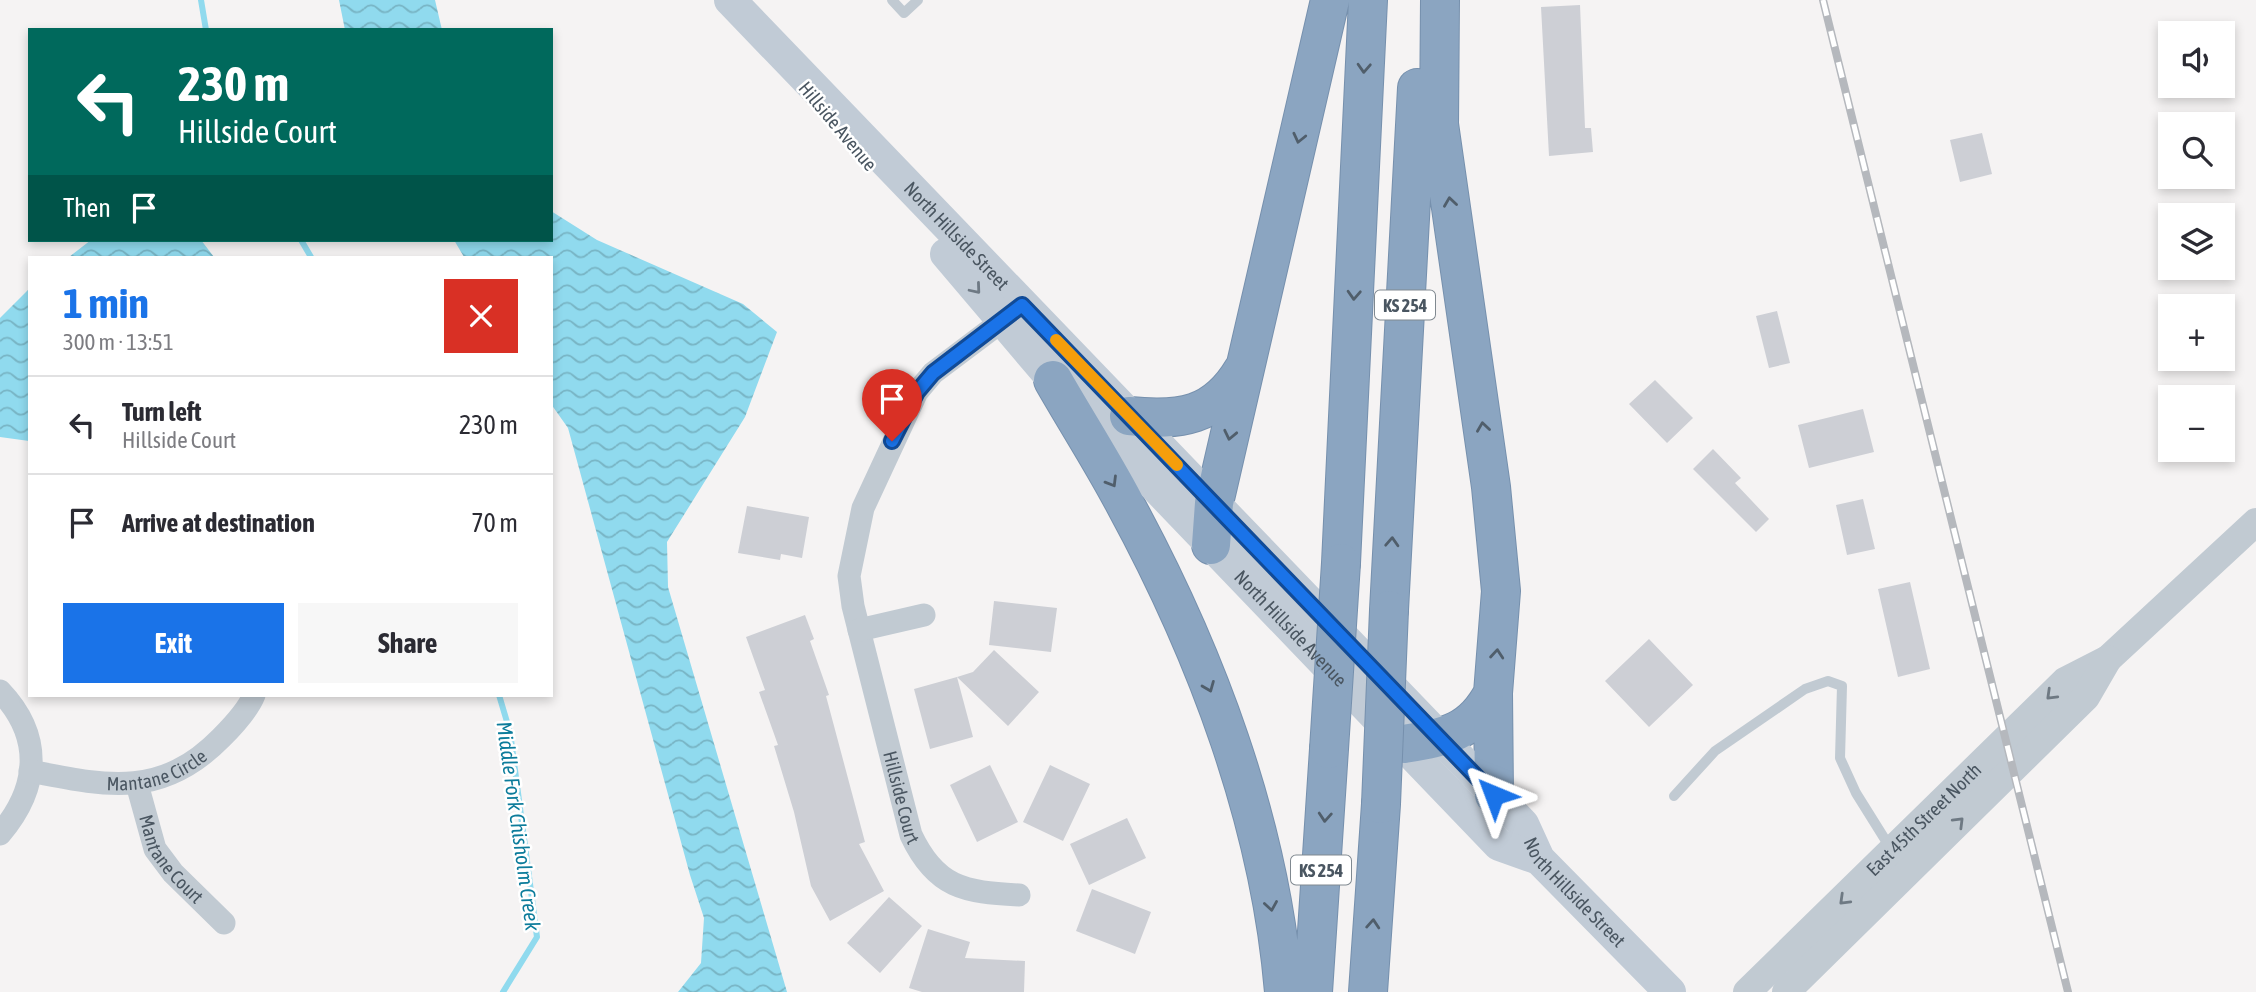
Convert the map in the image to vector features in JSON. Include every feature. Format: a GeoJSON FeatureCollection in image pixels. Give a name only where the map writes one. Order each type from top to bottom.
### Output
{"type":"FeatureCollection","features":[{"type":"Feature","properties":{"kind":"highway"},"geometry":{"type":"LineString","coordinates":[[1211,545],[1214,503],[1330,0]]}},
{"type":"Feature","properties":{"kind":"highway","name":"KS 254"},"geometry":{"type":"LineString","coordinates":[[1313,992],[1341,563],[1368,0]]}},
{"type":"Feature","properties":{"kind":"highway","name":"KS 254"},"geometry":{"type":"LineString","coordinates":[[1368,992],[1381,804],[1389,610],[1423,0]]}},
{"type":"Feature","properties":{"kind":"highway"},"geometry":{"type":"LineString","coordinates":[[1440,0],[1439,124],[1491,487],[1502,592],[1493,693],[1494,795]]}},
{"type":"Feature","properties":{"kind":"highway"},"geometry":{"type":"LineString","coordinates":[[1129,416],[1162,419],[1184,417],[1205,409],[1223,396],[1244,368]]}},
{"type":"Feature","properties":{"kind":"highway"},"geometry":{"type":"LineString","coordinates":[[1053,380],[1131,515],[1165,584],[1218,707],[1266,879],[1284,992]]}},
{"type":"Feature","properties":{"kind":"highway"},"geometry":{"type":"LineString","coordinates":[[1421,741],[1459,731],[1482,713],[1493,693]]}},
{"type":"Feature","properties":{"kind":"main road","name":"Hillside Avenue"},"geometry":{"type":"LineString","coordinates":[[730,0],[1013,313],[1053,380]]}},
{"type":"Feature","properties":{"kind":"main road","name":"North Hillside Street"},"geometry":{"type":"LineString","coordinates":[[1013,313],[1129,416],[1214,503],[1421,741],[1494,795],[1522,824],[1539,859],[1670,992]]}},
{"type":"Feature","properties":{"kind":"main road","name":"North Hillside Avenue"},"geometry":{"type":"LineString","coordinates":[[1053,380],[1211,545],[1421,741],[1499,845],[1539,859]]}},
{"type":"Feature","properties":{"kind":"street","name":"Hillside Court"},"geometry":{"type":"LineString","coordinates":[[1013,313],[933,373],[917,392],[902,418],[863,508],[854,541],[849,576],[859,630],[911,835],[920,855],[933,871],[963,889],[1019,895]]}},
{"type":"Feature","properties":{"kind":"street","name":"East 45th Street North"},"geometry":{"type":"LineString","coordinates":[[1746,992],[1893,852],[2065,681],[2108,659],[2256,522]]}},
{"type":"Feature","properties":{"kind":"street"},"geometry":{"type":"LineString","coordinates":[[859,630],[925,615]]}},
{"type":"Feature","properties":{"kind":"street","name":"East 45th Street North"},"geometry":{"type":"LineString","coordinates":[[1786,992],[2087,697],[2108,659]]}},
{"type":"Feature","properties":{"kind":"street"},"geometry":{"type":"LineString","coordinates":[[0,691],[16,709],[28,730],[30,771],[19,808],[0,834]]}},
{"type":"Feature","properties":{"kind":"street","name":"Mantane Circle"},"geometry":{"type":"LineString","coordinates":[[30,771],[98,783],[149,782],[179,769],[210,749],[231,728],[253,697]]}},
{"type":"Feature","properties":{"kind":"street","name":"Mantane Court"},"geometry":{"type":"LineString","coordinates":[[137,784],[155,849],[173,873],[224,923]]}},
{"type":"Feature","properties":{"kind":"lane"},"geometry":{"type":"LineString","coordinates":[[892,0],[904,13],[918,0]]}},
{"type":"Feature","properties":{"kind":"lane"},"geometry":{"type":"LineString","coordinates":[[1674,796],[1715,751],[1805,689],[1828,681],[1842,686],[1840,758],[1856,793],[1893,852]]}},
{"type":"Feature","properties":{"kind":"water"},"geometry":{"type":"Polygon","coordinates":[[[339,0],[435,0],[442,28],[345,28],[339,0]]]}},
{"type":"Feature","properties":{"kind":"water"},"geometry":{"type":"Polygon","coordinates":[[[553,212],[597,240],[743,304],[777,332],[745,417],[667,542],[668,587],[787,992],[678,992],[701,963],[704,918],[568,428],[553,407],[553,256],[463,256],[455,242],[553,242],[553,212]]]}},
{"type":"Feature","properties":{"kind":"water"},"geometry":{"type":"Polygon","coordinates":[[[88,242],[203,242],[213,256],[70,256],[88,242]]]}},
{"type":"Feature","properties":{"kind":"water"},"geometry":{"type":"Polygon","coordinates":[[[28,290],[28,441],[0,437],[0,318],[28,290]]]}},
{"type":"Feature","properties":{"kind":"building"},"geometry":{"type":"Polygon","coordinates":[[[1580,5],[1585,128],[1591,128],[1593,152],[1549,156],[1541,7],[1580,5]]]}},
{"type":"Feature","properties":{"kind":"building"},"geometry":{"type":"Polygon","coordinates":[[[1982,133],[1992,174],[1960,182],[1950,140],[1982,133]]]}},
{"type":"Feature","properties":{"kind":"building"},"geometry":{"type":"Polygon","coordinates":[[[1777,311],[1790,363],[1769,368],[1756,316],[1777,311]]]}},
{"type":"Feature","properties":{"kind":"building"},"geometry":{"type":"Polygon","coordinates":[[[1655,380],[1693,418],[1667,443],[1629,404],[1655,380]]]}},
{"type":"Feature","properties":{"kind":"building"},"geometry":{"type":"Polygon","coordinates":[[[1863,409],[1874,452],[1809,468],[1798,425],[1863,409]]]}},
{"type":"Feature","properties":{"kind":"building"},"geometry":{"type":"Polygon","coordinates":[[[1713,449],[1741,478],[1735,483],[1769,519],[1756,532],[1693,469],[1713,449]]]}},
{"type":"Feature","properties":{"kind":"building"},"geometry":{"type":"Polygon","coordinates":[[[1863,499],[1875,549],[1847,555],[1836,505],[1863,499]]]}},
{"type":"Feature","properties":{"kind":"building"},"geometry":{"type":"Polygon","coordinates":[[[747,506],[809,517],[802,558],[781,554],[780,560],[738,553],[747,506]]]}},
{"type":"Feature","properties":{"kind":"building"},"geometry":{"type":"Polygon","coordinates":[[[1910,582],[1930,669],[1898,677],[1878,589],[1910,582]]]}},
{"type":"Feature","properties":{"kind":"building"},"geometry":{"type":"Polygon","coordinates":[[[994,601],[1057,608],[1051,652],[989,645],[994,601]]]}},
{"type":"Feature","properties":{"kind":"building"},"geometry":{"type":"Polygon","coordinates":[[[805,615],[814,639],[810,641],[829,695],[826,696],[865,842],[859,844],[884,891],[830,921],[811,886],[794,812],[774,746],[778,745],[759,692],[765,690],[746,637],[805,615]]]}},
{"type":"Feature","properties":{"kind":"building"},"geometry":{"type":"Polygon","coordinates":[[[1649,639],[1693,685],[1649,727],[1605,681],[1649,639]]]}},
{"type":"Feature","properties":{"kind":"building"},"geometry":{"type":"Polygon","coordinates":[[[994,650],[1039,692],[1008,726],[957,677],[973,672],[994,650]]]}},
{"type":"Feature","properties":{"kind":"building"},"geometry":{"type":"Polygon","coordinates":[[[957,677],[973,737],[930,749],[914,689],[957,677]]]}},
{"type":"Feature","properties":{"kind":"building"},"geometry":{"type":"Polygon","coordinates":[[[990,765],[1018,822],[977,842],[950,785],[990,765]]]}},
{"type":"Feature","properties":{"kind":"building"},"geometry":{"type":"Polygon","coordinates":[[[1050,765],[1090,784],[1063,841],[1023,822],[1050,765]]]}},
{"type":"Feature","properties":{"kind":"building"},"geometry":{"type":"Polygon","coordinates":[[[1127,818],[1146,858],[1089,885],[1070,844],[1127,818]]]}},
{"type":"Feature","properties":{"kind":"building"},"geometry":{"type":"Polygon","coordinates":[[[1092,889],[1151,912],[1135,954],[1076,931],[1092,889]]]}},
{"type":"Feature","properties":{"kind":"building"},"geometry":{"type":"Polygon","coordinates":[[[889,897],[922,926],[880,973],[847,943],[889,897]]]}},
{"type":"Feature","properties":{"kind":"building"},"geometry":{"type":"Polygon","coordinates":[[[928,929],[970,942],[965,958],[1025,961],[1024,992],[922,992],[909,988],[928,929]]]}},
{"type":"Feature","properties":{"kind":"waterway","name":"Middle Fork Chisholm Creek"},"geometry":{"type":"LineString","coordinates":[[201,0],[206,28]]}},
{"type":"Feature","properties":{"kind":"waterway","name":"Middle Fork Chisholm Creek"},"geometry":{"type":"LineString","coordinates":[[302,242],[310,256]]}},
{"type":"Feature","properties":{"kind":"waterway","name":"Middle Fork Chisholm Creek"},"geometry":{"type":"LineString","coordinates":[[500,697],[510,732],[537,937],[503,992]]}},
{"type":"Feature","properties":{"kind":"railway"},"geometry":{"type":"LineString","coordinates":[[1823,0],[2068,992]]}},
{"type":"Feature","properties":{"kind":"slow traffic"},"geometry":{"type":"LineString","coordinates":[[1056,340],[1177,465]]}},
{"type":"Feature","properties":{"kind":"route"},"geometry":{"type":"LineString","coordinates":[[892,441],[917,392],[933,373],[1022,305],[1494,795]]}}]}
